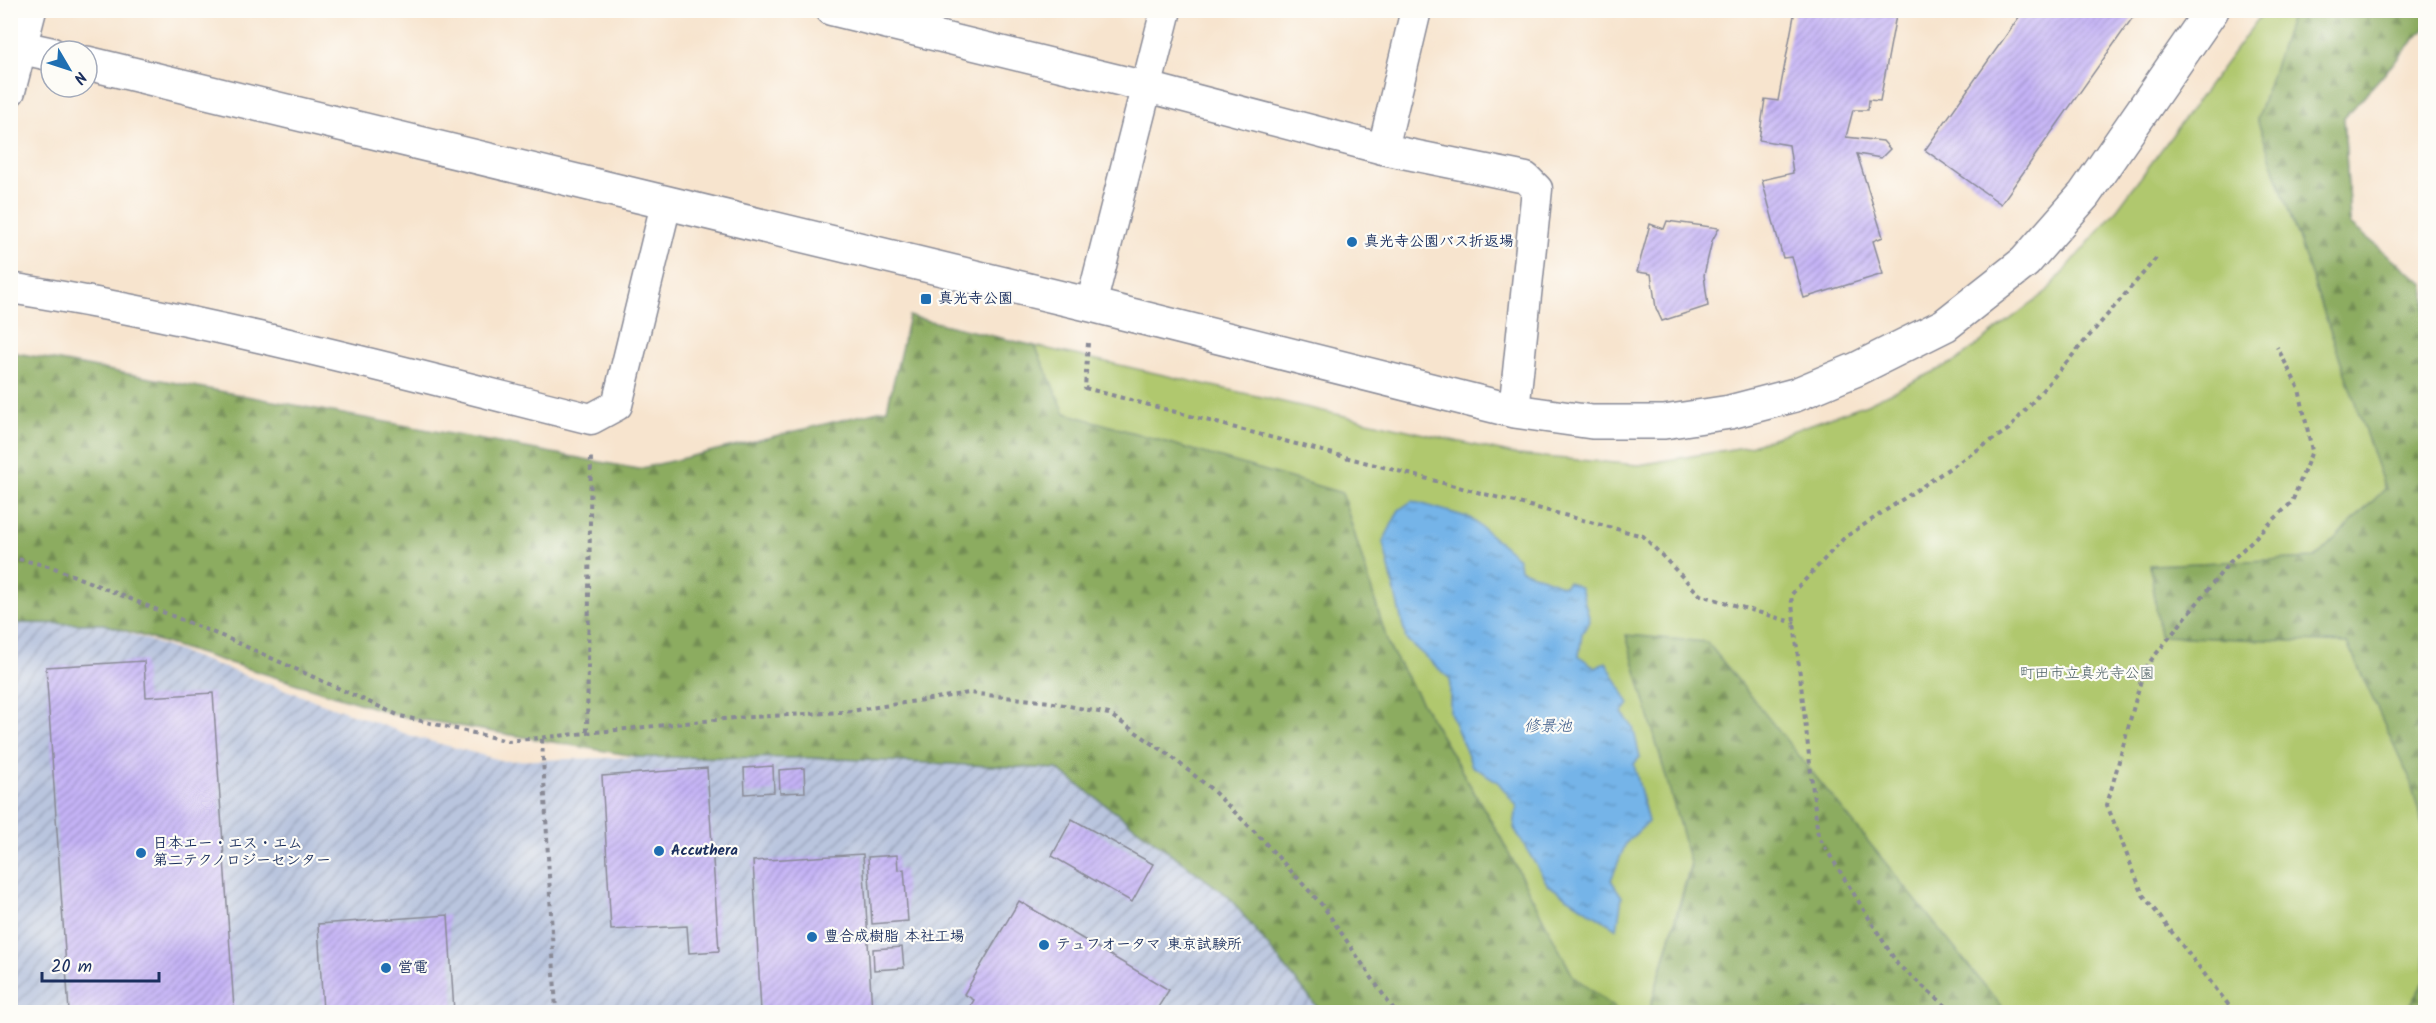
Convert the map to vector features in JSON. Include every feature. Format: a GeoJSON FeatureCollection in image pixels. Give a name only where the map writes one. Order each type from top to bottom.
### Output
{"type":"FeatureCollection","features":[{"type":"Feature","properties":{"kind":"street"},"geometry":{"type":"LineString","coordinates":[[10,91],[28,49],[31,10]]}},
{"type":"Feature","properties":{"kind":"street"},"geometry":{"type":"LineString","coordinates":[[831,10],[940,23],[1147,87],[1383,149],[1526,178],[1537,189],[1514,411]]}},
{"type":"Feature","properties":{"kind":"street"},"geometry":{"type":"LineString","coordinates":[[1091,305],[1166,10]]}},
{"type":"Feature","properties":{"kind":"street"},"geometry":{"type":"LineString","coordinates":[[1383,149],[1416,10]]}},
{"type":"Feature","properties":{"kind":"street"},"geometry":{"type":"LineString","coordinates":[[99,66],[1091,305],[1514,411],[1592,422],[1664,422],[1730,412],[1795,395],[1857,369],[1945,325],[2025,262],[2084,195],[2212,10]]}},
{"type":"Feature","properties":{"kind":"street"},"geometry":{"type":"LineString","coordinates":[[10,288],[83,300],[289,344],[591,419],[617,405],[666,204]]}},
{"type":"Feature","properties":{"kind":"path"},"geometry":{"type":"LineString","coordinates":[[1953,1012],[1898,965],[1818,837],[1791,595],[1844,538],[2008,429],[2157,256]]}},
{"type":"Feature","properties":{"kind":"path"},"geometry":{"type":"LineString","coordinates":[[1079,341],[1089,343],[1085,388],[1643,536],[1700,595],[1795,623]]}},
{"type":"Feature","properties":{"kind":"path"},"geometry":{"type":"LineString","coordinates":[[2234,1012],[2143,895],[2107,805],[2144,669],[2230,562],[2292,502],[2312,451],[2299,389],[2277,346]]}},
{"type":"Feature","properties":{"kind":"path"},"geometry":{"type":"LineString","coordinates":[[587,732],[591,419]]}},
{"type":"Feature","properties":{"kind":"path"},"geometry":{"type":"LineString","coordinates":[[10,557],[52,567],[207,630],[400,716],[508,741],[734,718],[844,712],[969,693],[1050,702],[1109,714],[1168,754],[1210,788],[1257,834],[1323,906],[1395,1012]]}},
{"type":"Feature","properties":{"kind":"path"},"geometry":{"type":"LineString","coordinates":[[542,739],[556,1012]]}},
{"type":"Feature","properties":{"kind":"shaded area"},"geometry":{"type":"Polygon","coordinates":[[[11,623],[104,624],[415,737],[504,761],[640,757],[818,758],[1057,769],[1228,896],[1321,1012],[11,1012],[11,623]]]}},
{"type":"Feature","properties":{"kind":"green space"},"geometry":{"type":"Polygon","coordinates":[[[2298,10],[2425,11],[2425,28],[2344,118],[2350,224],[2425,285],[2425,834],[2410,780],[2347,643],[2160,636],[2150,565],[2315,558],[2385,489],[2257,119],[2291,16],[2298,10]]]}},
{"type":"Feature","properties":{"kind":"green space","name":"町田市立真光寺公園"},"geometry":{"type":"Polygon","coordinates":[[[2264,11],[2425,11],[2425,28],[2344,118],[2350,224],[2425,285],[2425,1012],[1855,1012],[1690,866],[1649,1012],[1620,1012],[1573,976],[1501,838],[1389,647],[1342,493],[1064,413],[1035,346],[1518,455],[1639,465],[1750,446],[1867,404],[1956,361],[2047,291],[2118,208],[2264,11]]]}},
{"type":"Feature","properties":{"kind":"green space"},"geometry":{"type":"Polygon","coordinates":[[[909,316],[1035,346],[1065,413],[1342,493],[1389,647],[1501,838],[1573,976],[1620,1012],[1321,1012],[1228,896],[1057,769],[818,758],[640,757],[400,716],[104,624],[11,623],[11,352],[638,469],[887,409],[909,316]]]}},
{"type":"Feature","properties":{"kind":"green space"},"geometry":{"type":"Polygon","coordinates":[[[1626,635],[1707,642],[2006,1012],[1649,1012],[1691,866],[1626,635]]]}},
{"type":"Feature","properties":{"kind":"green space"},"geometry":{"type":"Polygon","coordinates":[[[2425,981],[2425,1012],[2406,1012],[2425,981]]]}},
{"type":"Feature","properties":{"kind":"water","name":"修景池"},"geometry":{"type":"Polygon","coordinates":[[[1412,501],[1470,518],[1518,558],[1520,569],[1564,586],[1568,582],[1581,588],[1590,621],[1582,633],[1579,656],[1596,668],[1606,662],[1629,704],[1622,713],[1633,727],[1640,757],[1634,764],[1648,822],[1626,843],[1611,880],[1622,897],[1617,929],[1548,885],[1514,828],[1517,806],[1497,781],[1472,766],[1450,712],[1450,679],[1406,639],[1383,542],[1399,510],[1412,501]]]}},
{"type":"Feature","properties":{"kind":"building"},"geometry":{"type":"Polygon","coordinates":[[[1795,10],[1897,10],[1880,101],[1869,100],[1868,110],[1853,110],[1846,137],[1883,141],[1890,149],[1881,158],[1857,154],[1883,237],[1873,241],[1883,274],[1804,298],[1792,257],[1783,258],[1762,180],[1793,173],[1789,145],[1759,140],[1765,99],[1778,101],[1795,10]]]}},
{"type":"Feature","properties":{"kind":"building"},"geometry":{"type":"Polygon","coordinates":[[[2024,10],[2138,10],[2001,204],[1925,150],[2024,10]]]}},
{"type":"Feature","properties":{"kind":"building"},"geometry":{"type":"Polygon","coordinates":[[[1667,221],[1719,228],[1712,241],[1704,275],[1708,306],[1662,321],[1656,308],[1651,274],[1637,272],[1650,224],[1664,229],[1667,221]]]}},
{"type":"Feature","properties":{"kind":"building","name":"日本エー・エス・エム 第二テクノロジーセンター"},"geometry":{"type":"Polygon","coordinates":[[[144,661],[146,697],[213,693],[234,1009],[186,1012],[69,1012],[46,667],[144,661]]]}},
{"type":"Feature","properties":{"kind":"building"},"geometry":{"type":"Polygon","coordinates":[[[773,766],[774,792],[745,794],[744,768],[773,766]]]}},
{"type":"Feature","properties":{"kind":"building","name":"Accuthera"},"geometry":{"type":"Polygon","coordinates":[[[707,768],[719,951],[689,953],[687,926],[611,930],[602,776],[707,768]]]}},
{"type":"Feature","properties":{"kind":"building"},"geometry":{"type":"Polygon","coordinates":[[[804,768],[805,792],[780,793],[779,770],[804,768]]]}},
{"type":"Feature","properties":{"kind":"building"},"geometry":{"type":"Polygon","coordinates":[[[1072,819],[1153,864],[1132,902],[1052,856],[1072,819]]]}},
{"type":"Feature","properties":{"kind":"building","name":"豊合成樹脂 本社工場"},"geometry":{"type":"Polygon","coordinates":[[[863,854],[872,1012],[761,1012],[753,861],[863,854]]]}},
{"type":"Feature","properties":{"kind":"building"},"geometry":{"type":"Polygon","coordinates":[[[897,855],[898,870],[904,869],[908,921],[872,924],[868,857],[897,855]]]}},
{"type":"Feature","properties":{"kind":"building","name":"テュフオータマ 東京試験所"},"geometry":{"type":"Polygon","coordinates":[[[1019,901],[1169,990],[1155,1012],[967,1012],[974,1000],[964,994],[1019,901]]]}},
{"type":"Feature","properties":{"kind":"building","name":"営電"},"geometry":{"type":"Polygon","coordinates":[[[448,915],[454,1012],[323,1012],[318,924],[448,915]]]}},
{"type":"Feature","properties":{"kind":"building"},"geometry":{"type":"Polygon","coordinates":[[[10,940],[14,967],[10,967],[10,940]]]}},
{"type":"Feature","properties":{"kind":"building"},"geometry":{"type":"Polygon","coordinates":[[[902,947],[904,968],[874,970],[873,949],[902,947]]]}},
{"type":"Feature","properties":{"kind":"place","name":"真光寺公園バス折返場"},"geometry":{"type":"Point","coordinates":[1352,242]}},
{"type":"Feature","properties":{"kind":"place","name":"真光寺公園"},"geometry":{"type":"Point","coordinates":[926,299]}},
{"type":"Feature","properties":{"kind":"place","name":"Accuthera"},"geometry":{"type":"Point","coordinates":[659,851]}},
{"type":"Feature","properties":{"kind":"place","name":"日本エー・エス・エム 第二テクノロジーセンター"},"geometry":{"type":"Point","coordinates":[141,853]}},
{"type":"Feature","properties":{"kind":"place","name":"豊合成樹脂 本社工場"},"geometry":{"type":"Point","coordinates":[812,937]}},
{"type":"Feature","properties":{"kind":"place","name":"テュフオータマ 東京試験所"},"geometry":{"type":"Point","coordinates":[1044,945]}},
{"type":"Feature","properties":{"kind":"place","name":"営電"},"geometry":{"type":"Point","coordinates":[386,968]}}]}
